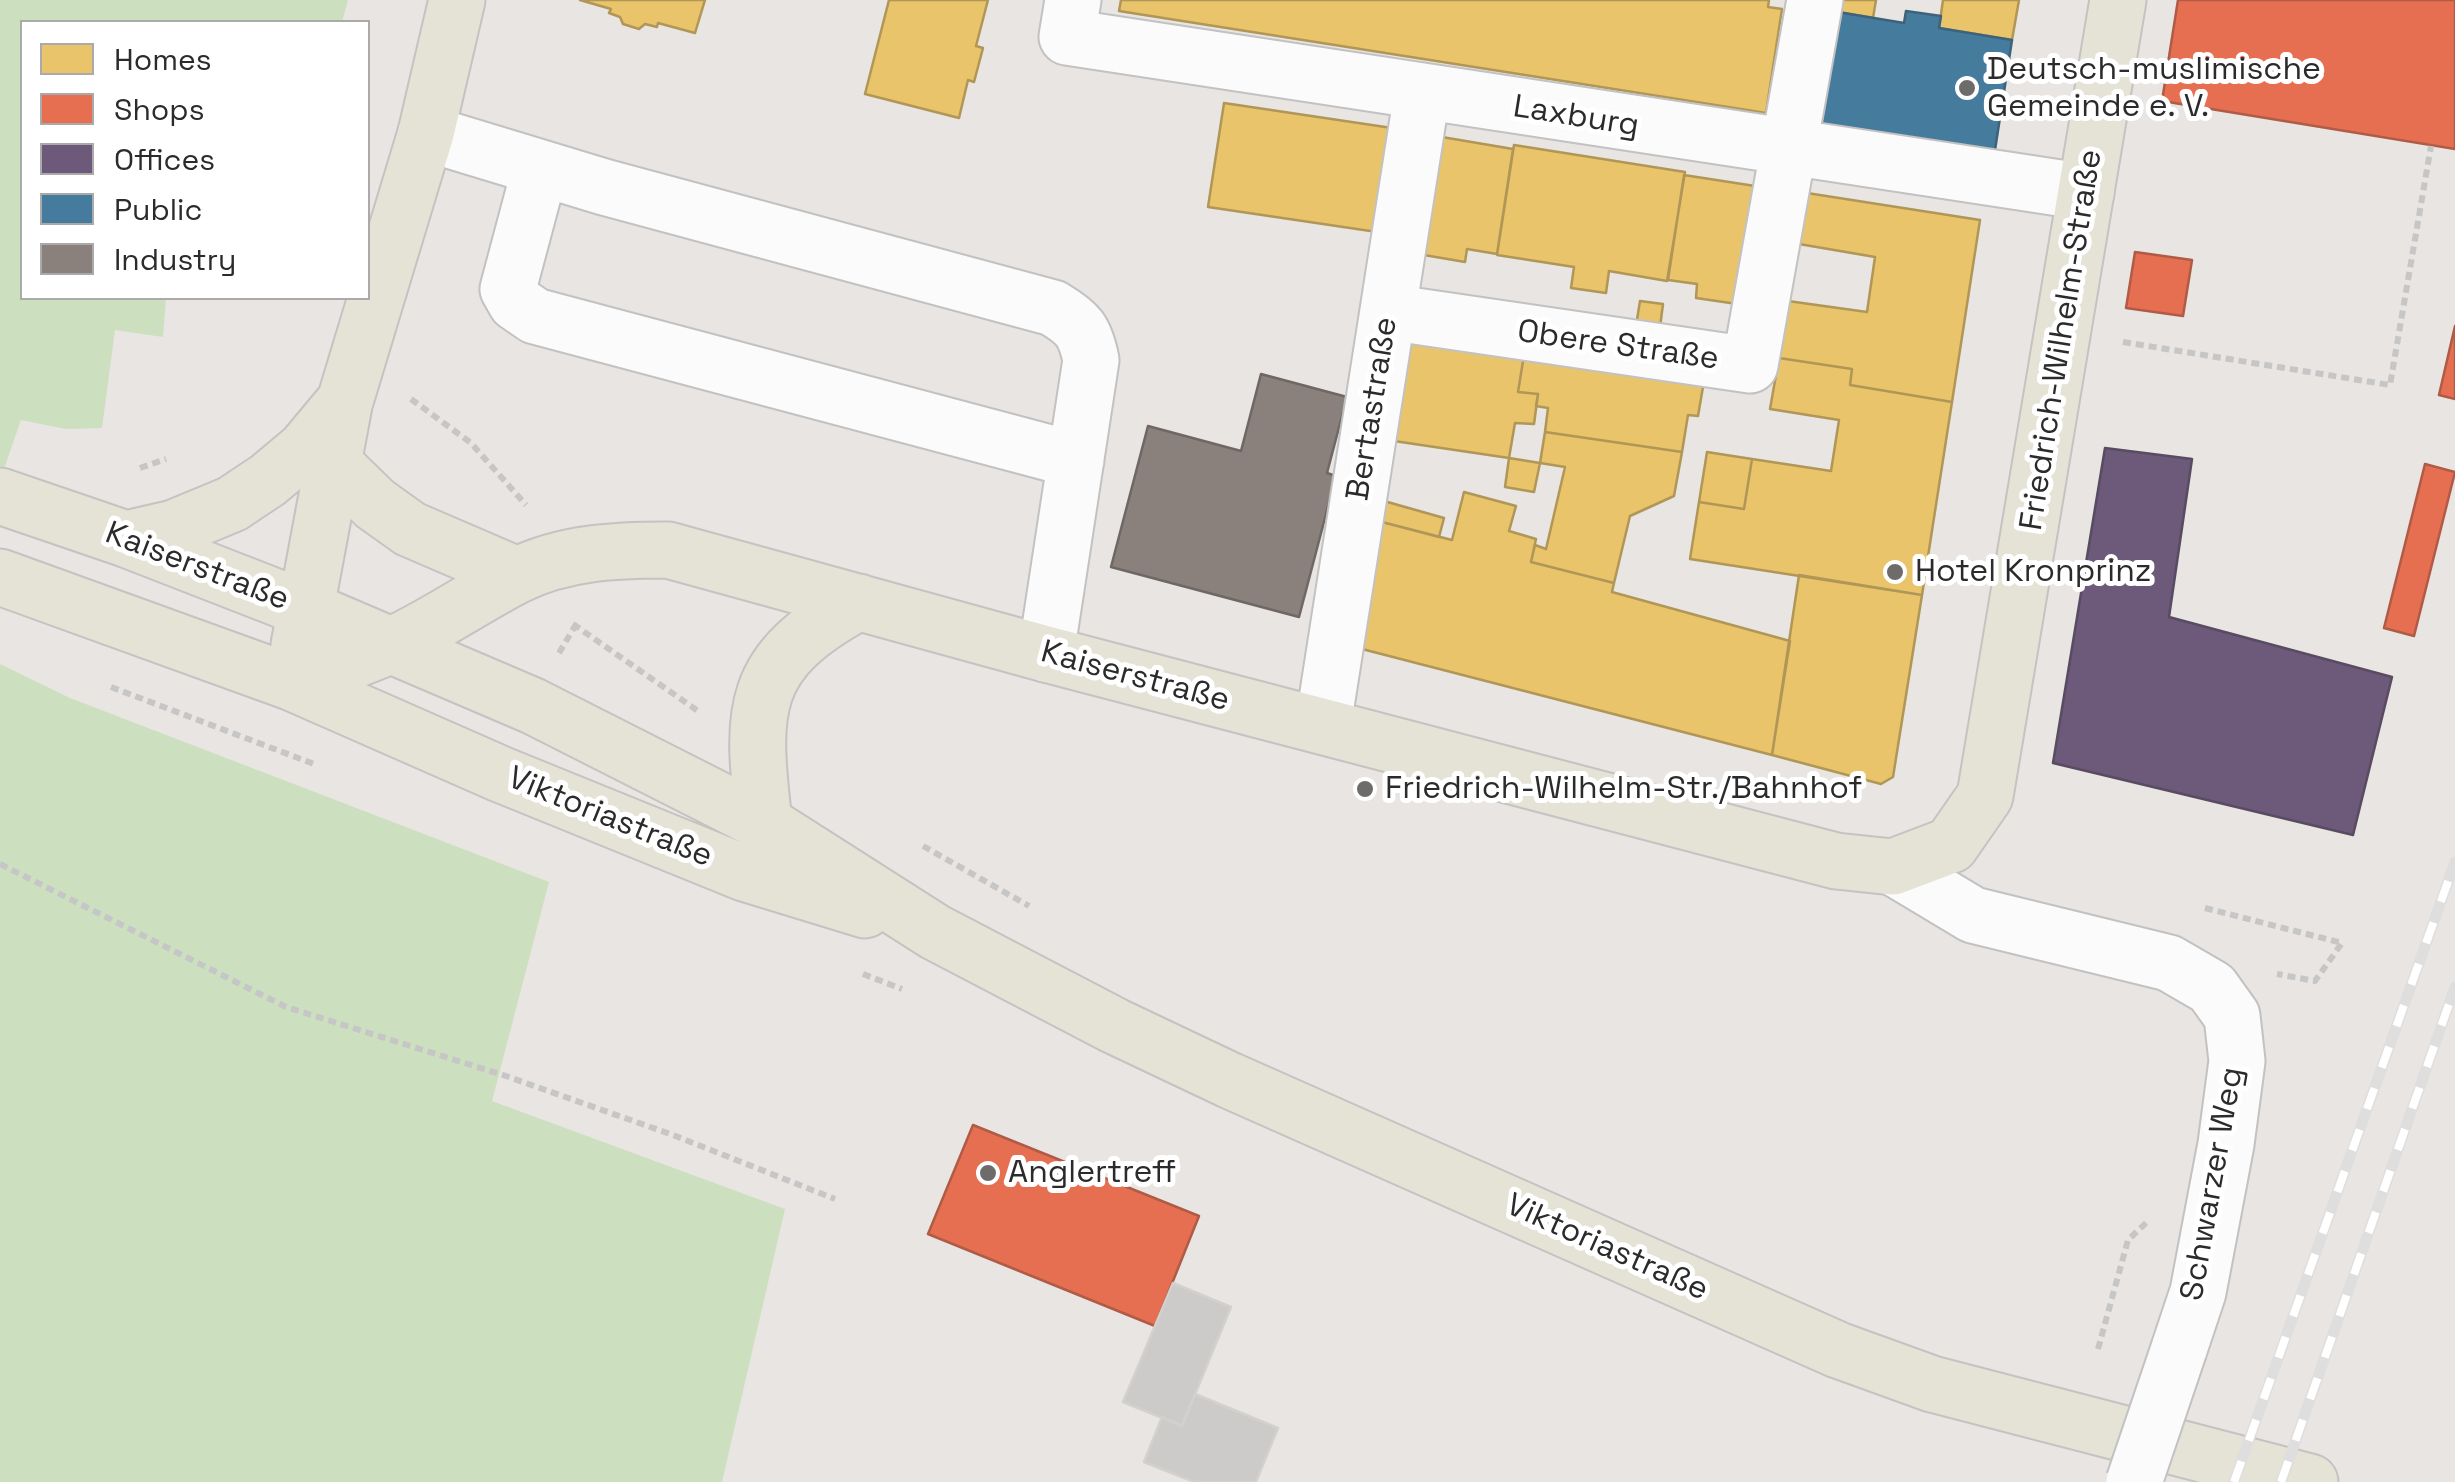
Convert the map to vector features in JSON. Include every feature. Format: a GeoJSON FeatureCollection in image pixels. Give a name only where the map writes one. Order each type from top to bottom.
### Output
{"type":"FeatureCollection","features":[{"type":"Feature","properties":{"kind":"main road"},"geometry":{"type":"LineString","coordinates":[[0,577],[292,683],[344,401],[426,132],[458,0]]}},
{"type":"Feature","properties":{"kind":"main road","name":"Friedrich-Wilhelm-Straße"},"geometry":{"type":"LineString","coordinates":[[1893,867],[1951,846],[1986,796],[2118,0]]}},
{"type":"Feature","properties":{"kind":"main road"},"geometry":{"type":"LineString","coordinates":[[126,539],[174,528],[232,504],[305,448],[344,401]]}},
{"type":"Feature","properties":{"kind":"main road"},"geometry":{"type":"LineString","coordinates":[[334,463],[376,504],[410,529],[517,576]]}},
{"type":"Feature","properties":{"kind":"main road","name":"Kaiserstraße"},"geometry":{"type":"LineString","coordinates":[[0,496],[126,539],[392,645]]}},
{"type":"Feature","properties":{"kind":"main road","name":"Kaiserstraße"},"geometry":{"type":"LineString","coordinates":[[292,683],[392,645],[451,616],[517,576],[549,563],[605,550],[668,550],[1046,654],[1836,861],[1893,867]]}},
{"type":"Feature","properties":{"kind":"main road"},"geometry":{"type":"LineString","coordinates":[[764,824],[756,750],[756,721],[762,694],[772,674],[808,634],[859,602]]}},
{"type":"Feature","properties":{"kind":"main road","name":"Viktoriastraße"},"geometry":{"type":"LineString","coordinates":[[392,645],[589,733],[764,824],[935,932],[1115,1026],[1838,1350],[1932,1384],[2310,1482]]}},
{"type":"Feature","properties":{"kind":"main road","name":"Viktoriastraße"},"geometry":{"type":"LineString","coordinates":[[292,683],[500,774],[744,873],[935,932]]}},
{"type":"Feature","properties":{"kind":"street"},"geometry":{"type":"LineString","coordinates":[[1789,150],[1815,0]]}},
{"type":"Feature","properties":{"kind":"street","name":"Laxburg"},"geometry":{"type":"LineString","coordinates":[[1070,19],[1422,94],[2086,192]]}},
{"type":"Feature","properties":{"kind":"street","name":"Bertastraße"},"geometry":{"type":"LineString","coordinates":[[1323,725],[1422,94]]}},
{"type":"Feature","properties":{"kind":"street"},"geometry":{"type":"LineString","coordinates":[[426,132],[540,169],[1053,308],[1075,321],[1087,339],[1091,360],[1046,654]]}},
{"type":"Feature","properties":{"kind":"street","name":"Obere Straße"},"geometry":{"type":"LineString","coordinates":[[1388,312],[1750,365],[1789,150]]}},
{"type":"Feature","properties":{"kind":"street"},"geometry":{"type":"LineString","coordinates":[[540,169],[508,290],[516,303],[535,316],[1076,460]]}},
{"type":"Feature","properties":{"kind":"street","name":"Schwarzer Weg"},"geometry":{"type":"LineString","coordinates":[[1893,867],[1974,915],[2169,964],[2212,988],[2232,1016],[2237,1061],[2198,1292],[2134,1482]]}},
{"type":"Feature","properties":{"kind":"path"},"geometry":{"type":"LineString","coordinates":[[2063,332],[2390,385],[2431,146]]}},
{"type":"Feature","properties":{"kind":"path"},"geometry":{"type":"LineString","coordinates":[[407,396],[471,443],[530,514]]}},
{"type":"Feature","properties":{"kind":"path"},"geometry":{"type":"LineString","coordinates":[[132,471],[183,454]]}},
{"type":"Feature","properties":{"kind":"path"},"geometry":{"type":"LineString","coordinates":[[554,663],[573,625],[756,750]]}},
{"type":"Feature","properties":{"kind":"path"},"geometry":{"type":"LineString","coordinates":[[106,686],[328,770]]}},
{"type":"Feature","properties":{"kind":"path"},"geometry":{"type":"LineString","coordinates":[[914,841],[1035,910]]}},
{"type":"Feature","properties":{"kind":"path"},"geometry":{"type":"LineString","coordinates":[[0,864],[286,1007],[502,1075],[673,1135],[835,1199]]}},
{"type":"Feature","properties":{"kind":"path"},"geometry":{"type":"LineString","coordinates":[[2306,978],[2315,981],[2342,942]]}},
{"type":"Feature","properties":{"kind":"path"},"geometry":{"type":"LineString","coordinates":[[2098,1349],[2128,1240]]}},
{"type":"Feature","properties":{"kind":"green space"},"geometry":{"type":"Polygon","coordinates":[[[0,0],[348,0],[343,20],[20,20],[20,300],[166,300],[163,337],[115,330],[102,428],[66,429],[21,420],[0,480],[0,0]]]}},
{"type":"Feature","properties":{"kind":"green space"},"geometry":{"type":"Polygon","coordinates":[[[0,664],[70,698],[549,882],[492,1101],[785,1209],[722,1482],[0,1482],[0,664]]]}},
{"type":"Feature","properties":{"kind":"building: Homes"},"geometry":{"type":"Polygon","coordinates":[[[580,0],[705,0],[695,33],[658,23],[657,27],[645,24],[639,29],[623,24],[620,17],[609,13],[611,9],[580,0]]]}},
{"type":"Feature","properties":{"kind":"building: Homes"},"geometry":{"type":"Polygon","coordinates":[[[889,0],[988,0],[976,46],[983,48],[974,82],[968,80],[959,118],[865,94],[889,0]]]}},
{"type":"Feature","properties":{"kind":"building: Homes"},"geometry":{"type":"Polygon","coordinates":[[[1121,0],[1769,0],[1768,7],[1782,9],[1766,113],[1119,11],[1121,0]]]}},
{"type":"Feature","properties":{"kind":"building: Homes"},"geometry":{"type":"Polygon","coordinates":[[[1840,0],[1876,0],[1873,18],[1838,12],[1840,0]]]}},
{"type":"Feature","properties":{"kind":"building: Homes"},"geometry":{"type":"Polygon","coordinates":[[[1943,0],[2019,0],[2012,40],[1939,28],[1943,0]]]}},
{"type":"Feature","properties":{"kind":"building: Homes"},"geometry":{"type":"Polygon","coordinates":[[[1224,103],[1392,128],[1377,232],[1208,207],[1224,103]]]}},
{"type":"Feature","properties":{"kind":"building: Homes"},"geometry":{"type":"Polygon","coordinates":[[[1442,137],[1513,149],[1497,254],[1467,249],[1465,262],[1424,255],[1442,137]]]}},
{"type":"Feature","properties":{"kind":"building: Homes"},"geometry":{"type":"Polygon","coordinates":[[[1514,145],[1685,172],[1667,281],[1609,271],[1606,293],[1571,288],[1574,267],[1497,255],[1514,145]]]}},
{"type":"Feature","properties":{"kind":"building: Homes"},"geometry":{"type":"Polygon","coordinates":[[[1684,175],[1755,186],[1737,304],[1696,298],[1697,284],[1668,280],[1684,175]]]}},
{"type":"Feature","properties":{"kind":"building: Homes"},"geometry":{"type":"Polygon","coordinates":[[[1807,193],[1980,220],[1952,402],[1850,385],[1852,369],[1779,358],[1788,301],[1867,312],[1875,257],[1799,244],[1807,193]]]}},
{"type":"Feature","properties":{"kind":"building: Homes"},"geometry":{"type":"Polygon","coordinates":[[[1640,301],[1663,304],[1659,335],[1635,332],[1640,301]]]}},
{"type":"Feature","properties":{"kind":"building: Homes"},"geometry":{"type":"Polygon","coordinates":[[[1410,338],[1524,355],[1518,392],[1538,394],[1534,424],[1515,423],[1509,458],[1394,441],[1410,338]]]}},
{"type":"Feature","properties":{"kind":"building: Homes"},"geometry":{"type":"Polygon","coordinates":[[[1524,355],[1704,381],[1698,416],[1688,415],[1682,452],[1545,432],[1548,408],[1536,406],[1538,394],[1518,392],[1524,355]]]}},
{"type":"Feature","properties":{"kind":"building: Homes"},"geometry":{"type":"Polygon","coordinates":[[[1779,358],[1852,369],[1850,385],[1952,402],[1922,595],[1690,559],[1699,502],[1744,509],[1752,459],[1831,471],[1839,420],[1770,409],[1779,358]]]}},
{"type":"Feature","properties":{"kind":"building: Homes"},"geometry":{"type":"Polygon","coordinates":[[[1545,432],[1682,452],[1674,496],[1630,516],[1614,583],[1531,562],[1535,545],[1546,549],[1565,467],[1540,463],[1545,432]]]}},
{"type":"Feature","properties":{"kind":"building: Homes"},"geometry":{"type":"Polygon","coordinates":[[[1707,452],[1752,459],[1744,509],[1699,502],[1707,452]]]}},
{"type":"Feature","properties":{"kind":"building: Homes"},"geometry":{"type":"Polygon","coordinates":[[[1509,458],[1540,463],[1534,492],[1505,487],[1509,458]]]}},
{"type":"Feature","properties":{"kind":"building: Homes"},"geometry":{"type":"Polygon","coordinates":[[[1464,492],[1516,506],[1509,531],[1536,539],[1531,562],[1614,583],[1612,592],[1790,641],[1772,755],[1362,649],[1382,522],[1452,540],[1464,492]]]}},
{"type":"Feature","properties":{"kind":"building: Homes"},"geometry":{"type":"Polygon","coordinates":[[[1384,501],[1444,518],[1439,537],[1382,522],[1384,501]]]}},
{"type":"Feature","properties":{"kind":"building: Homes"},"geometry":{"type":"Polygon","coordinates":[[[1799,575],[1922,595],[1893,777],[1881,784],[1772,755],[1799,575]]]}},
{"type":"Feature","properties":{"kind":"building: Shops"},"geometry":{"type":"Polygon","coordinates":[[[2178,0],[2455,0],[2455,149],[2162,101],[2178,0]]]}},
{"type":"Feature","properties":{"kind":"building: Shops"},"geometry":{"type":"Polygon","coordinates":[[[2135,252],[2192,260],[2183,316],[2126,308],[2135,252]]]}},
{"type":"Feature","properties":{"kind":"building: Shops"},"geometry":{"type":"Polygon","coordinates":[[[2455,326],[2455,399],[2439,395],[2455,326]]]}},
{"type":"Feature","properties":{"kind":"building: Shops"},"geometry":{"type":"Polygon","coordinates":[[[2425,464],[2455,472],[2414,636],[2384,628],[2425,464]]]}},
{"type":"Feature","properties":{"kind":"building: Shops"},"geometry":{"type":"Polygon","coordinates":[[[973,1125],[1199,1216],[1155,1326],[928,1234],[973,1125]]]}},
{"type":"Feature","properties":{"kind":"building: Offices"},"geometry":{"type":"Polygon","coordinates":[[[2105,448],[2192,459],[2169,617],[2392,677],[2353,835],[2053,763],[2105,448]]]}},
{"type":"Feature","properties":{"kind":"building: Public"},"geometry":{"type":"Polygon","coordinates":[[[1906,11],[1941,16],[1939,28],[2012,40],[1995,150],[1821,123],[1838,12],[1904,23],[1906,11]]]}},
{"type":"Feature","properties":{"kind":"building: Industry"},"geometry":{"type":"Polygon","coordinates":[[[1261,374],[1347,397],[1327,473],[1336,476],[1299,617],[1111,567],[1148,426],[1241,451],[1261,374]]]}},
{"type":"Feature","properties":{"kind":"building: Other"},"geometry":{"type":"Polygon","coordinates":[[[1173,1283],[1231,1307],[1182,1426],[1123,1402],[1173,1283]]]}},
{"type":"Feature","properties":{"kind":"building: Other"},"geometry":{"type":"Polygon","coordinates":[[[1195,1394],[1278,1428],[1256,1482],[1194,1482],[1144,1462],[1162,1417],[1182,1426],[1195,1394]]]}},
{"type":"Feature","properties":{"kind":"railway"},"geometry":{"type":"LineString","coordinates":[[2234,1482],[2455,862]]}},
{"type":"Feature","properties":{"kind":"railway"},"geometry":{"type":"LineString","coordinates":[[2281,1482],[2455,987]]}},
{"type":"Feature","properties":{"kind":"place","name":"Deutsch-muslimische Gemeinde e. V."},"geometry":{"type":"Point","coordinates":[1967,88]}},
{"type":"Feature","properties":{"kind":"place","name":"Hotel Kronprinz"},"geometry":{"type":"Point","coordinates":[1895,572]}},
{"type":"Feature","properties":{"kind":"place","name":"Friedrich-Wilhelm-Str./Bahnhof"},"geometry":{"type":"Point","coordinates":[1365,789]}},
{"type":"Feature","properties":{"kind":"place","name":"Anglertreff"},"geometry":{"type":"Point","coordinates":[988,1173]}}]}
